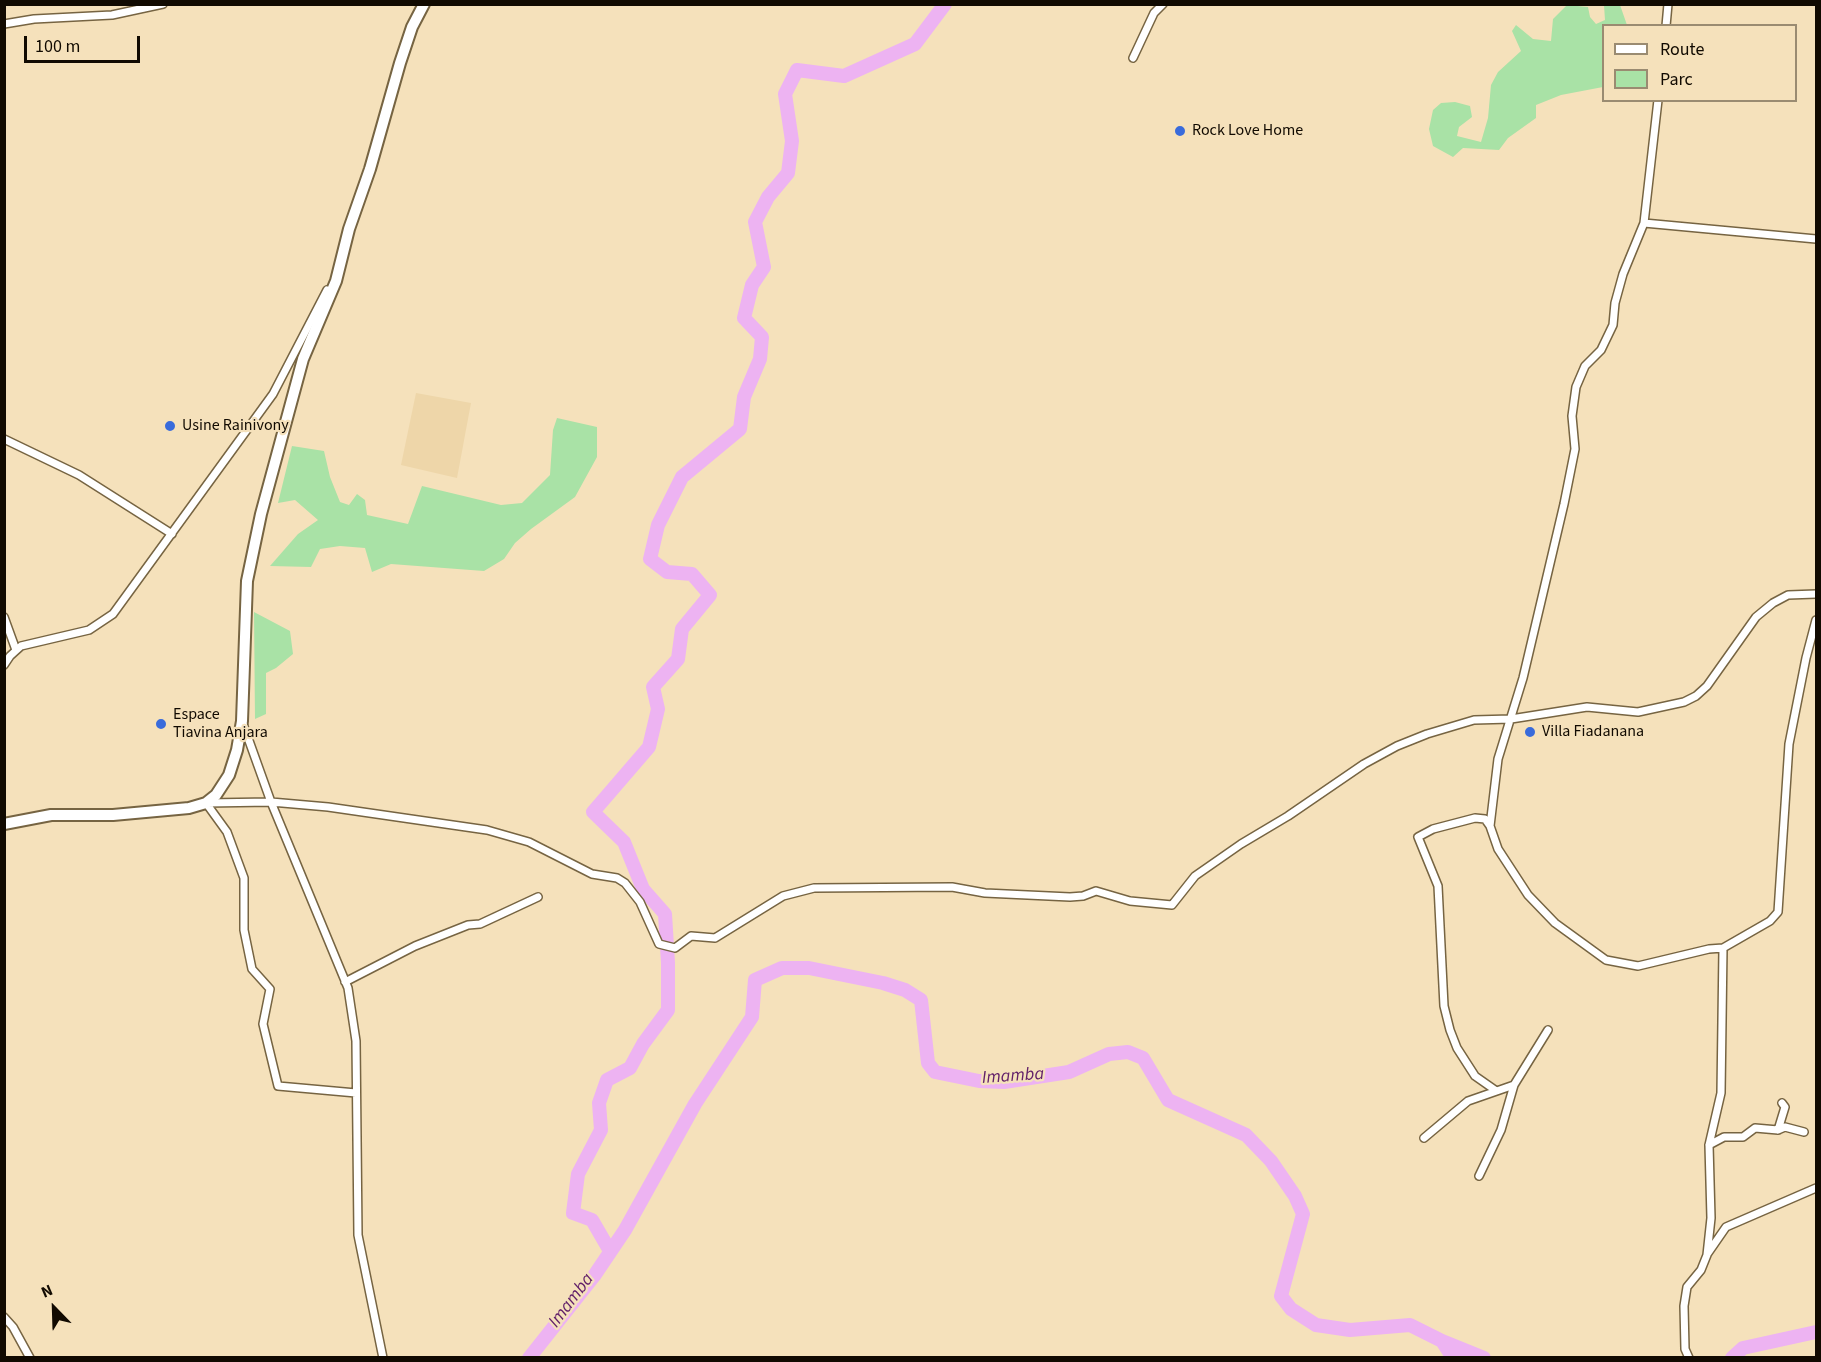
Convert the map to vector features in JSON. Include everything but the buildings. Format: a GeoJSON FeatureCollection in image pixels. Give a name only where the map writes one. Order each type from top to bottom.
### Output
{"type":"FeatureCollection","features":[{"type":"Feature","properties":{"kind":"street"},"geometry":{"type":"LineString","coordinates":[[4,24],[34,19],[112,15],[164,4]]}},
{"type":"Feature","properties":{"kind":"street"},"geometry":{"type":"LineString","coordinates":[[206,803],[216,795],[229,775],[237,750],[243,722],[245,608],[254,543],[303,359],[336,281],[349,229],[370,170],[400,63],[412,27],[424,4]]}},
{"type":"Feature","properties":{"kind":"street"},"geometry":{"type":"LineString","coordinates":[[1133,58],[1154,13],[1163,4]]}},
{"type":"Feature","properties":{"kind":"street"},"geometry":{"type":"LineString","coordinates":[[1666,24],[1668,4]]}},
{"type":"Feature","properties":{"kind":"street"},"geometry":{"type":"LineString","coordinates":[[1490,826],[1498,759],[1523,678],[1575,449],[1572,416],[1576,387],[1585,366],[1601,350],[1613,325],[1615,303],[1623,274],[1644,223],[1658,102]]}},
{"type":"Feature","properties":{"kind":"street"},"geometry":{"type":"LineString","coordinates":[[1644,223],[1816,239]]}},
{"type":"Feature","properties":{"kind":"street"},"geometry":{"type":"LineString","coordinates":[[4,665],[21,646],[89,630],[113,614],[239,437],[273,394],[327,291],[336,281]]}},
{"type":"Feature","properties":{"kind":"street"},"geometry":{"type":"LineString","coordinates":[[4,439],[79,475],[172,534]]}},
{"type":"Feature","properties":{"kind":"street"},"geometry":{"type":"LineString","coordinates":[[4,824],[51,815],[158,813],[206,803],[271,802],[328,807],[487,830],[529,842],[592,874],[617,878],[625,883],[640,902],[659,944],[675,948],[691,936],[716,938],[783,896],[814,888],[952,887],[985,893],[1070,897],[1083,896],[1096,891],[1130,901],[1172,904],[1204,870],[1364,764],[1426,734],[1474,720],[1511,719],[1587,706],[1638,712],[1684,702],[1696,696],[1707,686],[1756,616],[1788,595],[1816,594]]}},
{"type":"Feature","properties":{"kind":"street"},"geometry":{"type":"LineString","coordinates":[[4,616],[16,650]]}},
{"type":"Feature","properties":{"kind":"street"},"geometry":{"type":"LineString","coordinates":[[1495,1090],[1475,1076],[1457,1048],[1450,1030],[1444,1006],[1438,886],[1418,837],[1433,829],[1475,818],[1485,819],[1490,826],[1498,849],[1528,896],[1555,923],[1606,960],[1638,966],[1709,949],[1723,948],[1770,921],[1778,912],[1789,744],[1816,620]]}},
{"type":"Feature","properties":{"kind":"street"},"geometry":{"type":"LineString","coordinates":[[243,722],[271,802],[345,982],[356,1041],[358,1234],[383,1358]]}},
{"type":"Feature","properties":{"kind":"street"},"geometry":{"type":"LineString","coordinates":[[206,803],[227,832],[244,878],[244,930],[252,969],[270,989],[263,1024],[278,1086],[356,1093]]}},
{"type":"Feature","properties":{"kind":"street"},"geometry":{"type":"LineString","coordinates":[[345,982],[415,946],[468,925],[480,924],[538,897]]}},
{"type":"Feature","properties":{"kind":"street"},"geometry":{"type":"LineString","coordinates":[[1707,1255],[1711,1218],[1709,1145],[1721,1093],[1723,948]]}},
{"type":"Feature","properties":{"kind":"street"},"geometry":{"type":"LineString","coordinates":[[1479,1176],[1501,1130],[1514,1085],[1548,1030]]}},
{"type":"Feature","properties":{"kind":"street"},"geometry":{"type":"LineString","coordinates":[[1424,1138],[1468,1101],[1514,1085]]}},
{"type":"Feature","properties":{"kind":"street"},"geometry":{"type":"LineString","coordinates":[[1778,1130],[1785,1107],[1782,1103]]}},
{"type":"Feature","properties":{"kind":"street"},"geometry":{"type":"LineString","coordinates":[[1709,1145],[1724,1137],[1743,1137],[1755,1128],[1778,1130],[1785,1127],[1804,1132]]}},
{"type":"Feature","properties":{"kind":"street"},"geometry":{"type":"LineString","coordinates":[[1689,1358],[1686,1349],[1684,1306],[1688,1287],[1726,1227],[1816,1188]]}},
{"type":"Feature","properties":{"kind":"street"},"geometry":{"type":"LineString","coordinates":[[4,1317],[13,1327],[30,1358]]}},
{"type":"Feature","properties":{"kind":"shaded area"},"geometry":{"type":"Polygon","coordinates":[[[416,393],[471,403],[457,478],[401,465],[416,393]]]}},
{"type":"Feature","properties":{"kind":"green space"},"geometry":{"type":"Polygon","coordinates":[[[1567,5],[1588,7],[1590,17],[1596,24],[1605,20],[1604,5],[1620,5],[1627,24],[1602,24],[1602,87],[1561,95],[1536,105],[1536,118],[1508,138],[1499,150],[1463,148],[1453,157],[1433,146],[1429,129],[1433,110],[1441,103],[1455,102],[1470,106],[1472,117],[1459,127],[1457,136],[1481,142],[1488,118],[1491,85],[1498,72],[1521,51],[1512,31],[1516,25],[1533,39],[1551,41],[1553,19],[1567,5]]]}},
{"type":"Feature","properties":{"kind":"green space"},"geometry":{"type":"Polygon","coordinates":[[[557,418],[597,427],[597,457],[575,497],[531,529],[515,543],[504,559],[484,571],[391,564],[372,572],[365,548],[340,546],[320,549],[311,567],[270,566],[298,534],[318,520],[295,500],[278,503],[292,446],[324,451],[330,477],[340,502],[349,505],[357,494],[365,500],[367,515],[408,524],[422,486],[501,505],[522,503],[550,475],[553,430],[557,418]]]}},
{"type":"Feature","properties":{"kind":"green space"},"geometry":{"type":"Polygon","coordinates":[[[254,612],[290,631],[293,654],[266,673],[266,714],[255,719],[254,612]]]}},
{"type":"Feature","properties":{"kind":"waterway"},"geometry":{"type":"LineString","coordinates":[[610,1251],[592,1220],[573,1213],[578,1174],[601,1130],[599,1103],[607,1080],[630,1068],[643,1044],[668,1010],[668,963],[665,914],[643,889],[624,842],[593,812],[649,747],[658,709],[653,687],[678,659],[682,629],[710,595],[692,574],[667,572],[650,559],[658,525],[682,477],[740,429],[744,397],[760,359],[762,337],[744,318],[752,285],[764,267],[755,222],[768,197],[788,173],[792,141],[785,94],[797,70],[844,76],[915,44],[945,4]]}},
{"type":"Feature","properties":{"kind":"waterway","name":"Imamba"},"geometry":{"type":"LineString","coordinates":[[529,1358],[594,1276],[625,1230],[695,1104],[752,1017],[755,980],[782,968],[809,968],[883,983],[905,990],[921,1000],[928,1063],[935,1072],[979,1081],[1004,1082],[1069,1072],[1109,1054],[1128,1052],[1143,1058],[1168,1100],[1246,1135],[1271,1161],[1295,1196],[1303,1214],[1281,1296],[1291,1309],[1316,1325],[1350,1330],[1410,1325],[1442,1341],[1453,1358]]}},
{"type":"Feature","properties":{"kind":"waterway","name":"Imamba"},"geometry":{"type":"LineString","coordinates":[[1732,1358],[1743,1348],[1816,1332]]}},
{"type":"Feature","properties":{"kind":"waterway","name":"Imamba"},"geometry":{"type":"LineString","coordinates":[[1442,1341],[1484,1358]]}},
{"type":"Feature","properties":{"kind":"place","name":"Rock Love Home"},"geometry":{"type":"Point","coordinates":[1180,131]}},
{"type":"Feature","properties":{"kind":"place","name":"Usine Rainivony"},"geometry":{"type":"Point","coordinates":[170,426]}},
{"type":"Feature","properties":{"kind":"place","name":"Espace Tiavina Anjara"},"geometry":{"type":"Point","coordinates":[161,724]}},
{"type":"Feature","properties":{"kind":"place","name":"Villa Fiadanana"},"geometry":{"type":"Point","coordinates":[1530,732]}}]}
